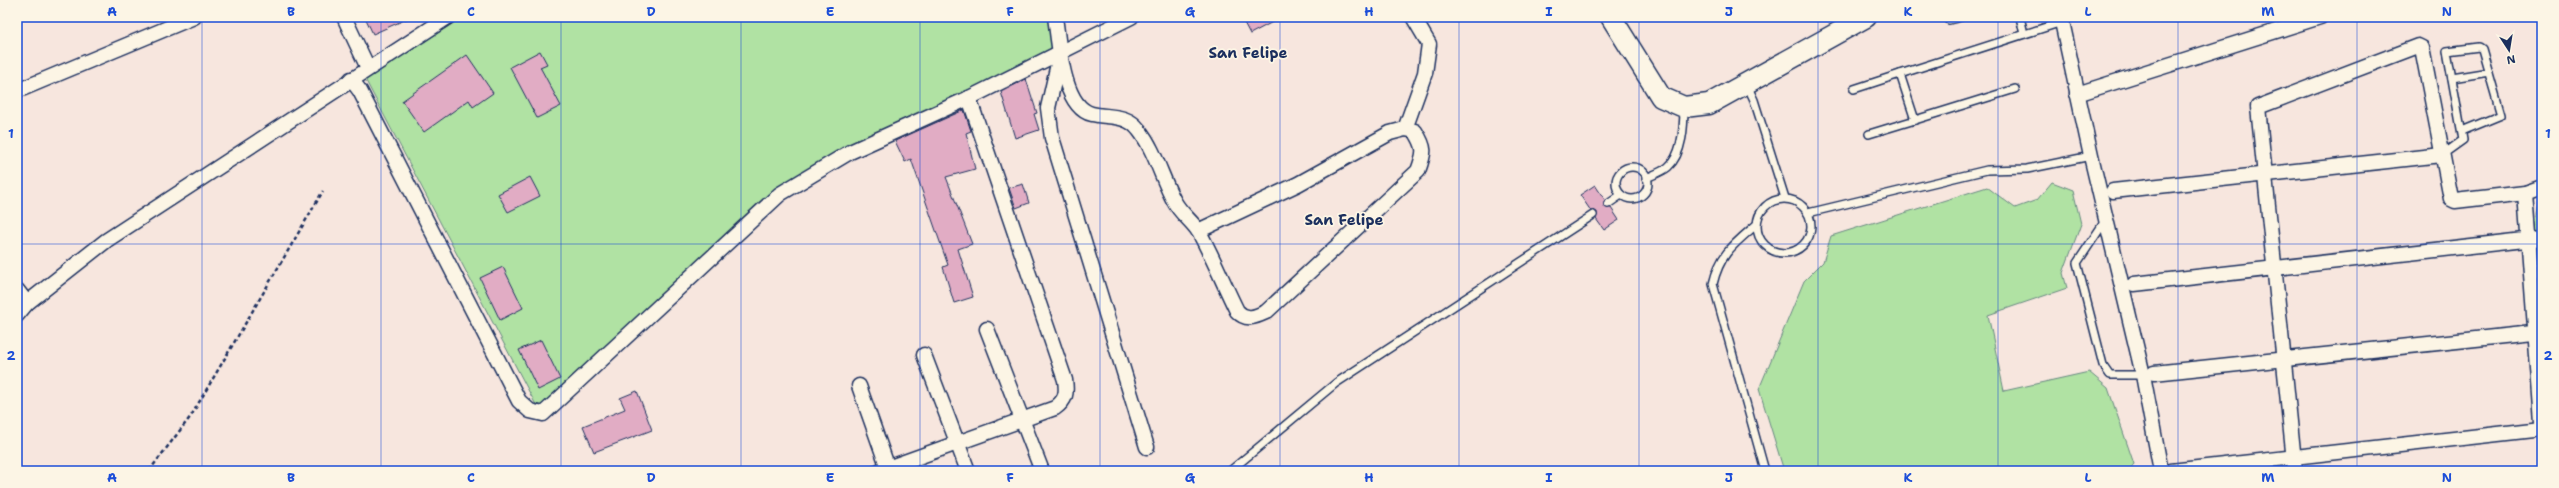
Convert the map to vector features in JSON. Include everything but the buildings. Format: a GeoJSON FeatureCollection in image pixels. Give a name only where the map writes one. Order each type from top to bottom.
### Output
{"type":"FeatureCollection","features":[{"type":"Feature","properties":{"kind":"street"},"geometry":{"type":"LineString","coordinates":[[17,91],[194,17]]}},
{"type":"Feature","properties":{"kind":"street"},"geometry":{"type":"LineString","coordinates":[[344,17],[368,68]]}},
{"type":"Feature","properties":{"kind":"street"},"geometry":{"type":"LineString","coordinates":[[17,315],[27,303],[106,240],[448,17]]}},
{"type":"Feature","properties":{"kind":"street"},"geometry":{"type":"LineString","coordinates":[[1055,17],[1060,53],[1068,90],[1076,104],[1091,114],[1128,120],[1138,129],[1174,203],[1198,231],[1236,311],[1242,316],[1253,318],[1266,312],[1418,171],[1423,157],[1424,144],[1415,131],[1405,129],[1390,133],[1298,184],[1198,231]]}},
{"type":"Feature","properties":{"kind":"street"},"geometry":{"type":"LineString","coordinates":[[351,79],[360,91],[519,401],[530,411],[543,414],[780,194],[850,152],[969,98],[1131,17]]}},
{"type":"Feature","properties":{"kind":"street"},"geometry":{"type":"LineString","coordinates":[[1405,129],[1425,73],[1430,44],[1413,17]]}},
{"type":"Feature","properties":{"kind":"street"},"geometry":{"type":"LineString","coordinates":[[1611,17],[1635,59],[1661,97],[1684,107],[1709,104],[1746,84],[1853,20]]}},
{"type":"Feature","properties":{"kind":"street"},"geometry":{"type":"LineString","coordinates":[[2077,94],[2320,17]]}},
{"type":"Feature","properties":{"kind":"street"},"geometry":{"type":"LineString","coordinates":[[2062,20],[2106,221],[2149,374],[2161,471]]}},
{"type":"Feature","properties":{"kind":"street"},"geometry":{"type":"LineString","coordinates":[[2295,471],[2258,107],[2418,46],[2422,48],[2450,196],[2455,202],[2525,193],[2542,187]]}},
{"type":"Feature","properties":{"kind":"street"},"geometry":{"type":"LineString","coordinates":[[1060,53],[1048,108],[1052,138],[1147,447]]}},
{"type":"Feature","properties":{"kind":"street"},"geometry":{"type":"LineString","coordinates":[[859,386],[885,470],[1055,408],[1064,402],[1067,392],[1065,380],[969,98]]}},
{"type":"Feature","properties":{"kind":"street"},"geometry":{"type":"LineString","coordinates":[[2113,191],[2442,155]]}},
{"type":"Feature","properties":{"kind":"street"},"geometry":{"type":"LineString","coordinates":[[2525,193],[2535,239],[2542,422]]}},
{"type":"Feature","properties":{"kind":"street"},"geometry":{"type":"LineString","coordinates":[[2134,284],[2535,239]]}},
{"type":"Feature","properties":{"kind":"street"},"geometry":{"type":"LineString","coordinates":[[17,290],[27,303]]}},
{"type":"Feature","properties":{"kind":"street"},"geometry":{"type":"LineString","coordinates":[[987,329],[1042,471]]}},
{"type":"Feature","properties":{"kind":"street"},"geometry":{"type":"LineString","coordinates":[[2149,374],[2539,332]]}},
{"type":"Feature","properties":{"kind":"street"},"geometry":{"type":"LineString","coordinates":[[924,355],[968,471]]}},
{"type":"Feature","properties":{"kind":"street"},"geometry":{"type":"LineString","coordinates":[[2171,471],[2542,429]]}},
{"type":"Feature","properties":{"kind":"lane"},"geometry":{"type":"LineString","coordinates":[[1949,20],[1961,17]]}},
{"type":"Feature","properties":{"kind":"lane"},"geometry":{"type":"LineString","coordinates":[[2020,17],[2024,34]]}},
{"type":"Feature","properties":{"kind":"lane"},"geometry":{"type":"LineString","coordinates":[[1854,88],[2024,34],[2062,20]]}},
{"type":"Feature","properties":{"kind":"lane"},"geometry":{"type":"LineString","coordinates":[[2442,155],[2462,141],[2462,131],[2447,54],[2449,50],[2480,48],[2489,72],[2501,115],[2462,131]]}},
{"type":"Feature","properties":{"kind":"lane"},"geometry":{"type":"LineString","coordinates":[[2452,78],[2489,72]]}},
{"type":"Feature","properties":{"kind":"lane"},"geometry":{"type":"LineString","coordinates":[[1900,74],[1914,120]]}},
{"type":"Feature","properties":{"kind":"lane"},"geometry":{"type":"LineString","coordinates":[[1746,84],[1754,100],[1785,198]]}},
{"type":"Feature","properties":{"kind":"lane"},"geometry":{"type":"LineString","coordinates":[[1869,134],[2015,89]]}},
{"type":"Feature","properties":{"kind":"lane"},"geometry":{"type":"LineString","coordinates":[[1646,178],[1669,166],[1675,156],[1683,134],[1684,107]]}},
{"type":"Feature","properties":{"kind":"lane"},"geometry":{"type":"LineString","coordinates":[[1808,212],[1987,170],[2027,169],[2091,156]]}},
{"type":"Feature","properties":{"kind":"lane"},"geometry":{"type":"LineString","coordinates":[[1628,168],[1637,168],[1646,178],[1646,190],[1640,197],[1631,199],[1621,195],[1617,190],[1616,181],[1620,172],[1628,168]]}},
{"type":"Feature","properties":{"kind":"lane"},"geometry":{"type":"LineString","coordinates":[[1608,204],[1621,195]]}},
{"type":"Feature","properties":{"kind":"lane"},"geometry":{"type":"LineString","coordinates":[[1756,225],[1760,239],[1770,249],[1783,253],[1797,250],[1807,240],[1812,227],[1808,212],[1798,202],[1785,198],[1771,202],[1760,211],[1756,225],[1727,252],[1718,265],[1713,284],[1765,471]]}},
{"type":"Feature","properties":{"kind":"lane"},"geometry":{"type":"LineString","coordinates":[[1230,471],[1336,383],[1594,215]]}},
{"type":"Feature","properties":{"kind":"lane"},"geometry":{"type":"LineString","coordinates":[[2106,221],[2077,263],[2103,365],[2110,376],[2149,374]]}},
{"type":"Feature","properties":{"kind":"path"},"geometry":{"type":"LineString","coordinates":[[149,471],[191,416],[323,191]]}},
{"type":"Feature","properties":{"kind":"green space"},"geometry":{"type":"Polygon","coordinates":[[[463,17],[1052,17],[1059,51],[777,193],[541,409],[535,403],[365,79],[463,17]]]}},
{"type":"Feature","properties":{"kind":"green space"},"geometry":{"type":"Polygon","coordinates":[[[2052,182],[2073,190],[2081,224],[2063,273],[2067,288],[1988,315],[2004,391],[2089,372],[2108,388],[2134,464],[2128,471],[1784,471],[1759,389],[1804,281],[1823,262],[1831,236],[1987,187],[2015,208],[2037,200],[2052,182]]]}},
{"type":"Feature","properties":{"kind":"green space"},"geometry":{"type":"Polygon","coordinates":[[[2542,200],[2542,235],[2534,236],[2539,201],[2542,200]]]}},
{"type":"Feature","properties":{"kind":"district","name":"San Felipe"},"geometry":{"type":"Point","coordinates":[1248,53]}},
{"type":"Feature","properties":{"kind":"district","name":"San Felipe"},"geometry":{"type":"Point","coordinates":[1344,220]}}]}
